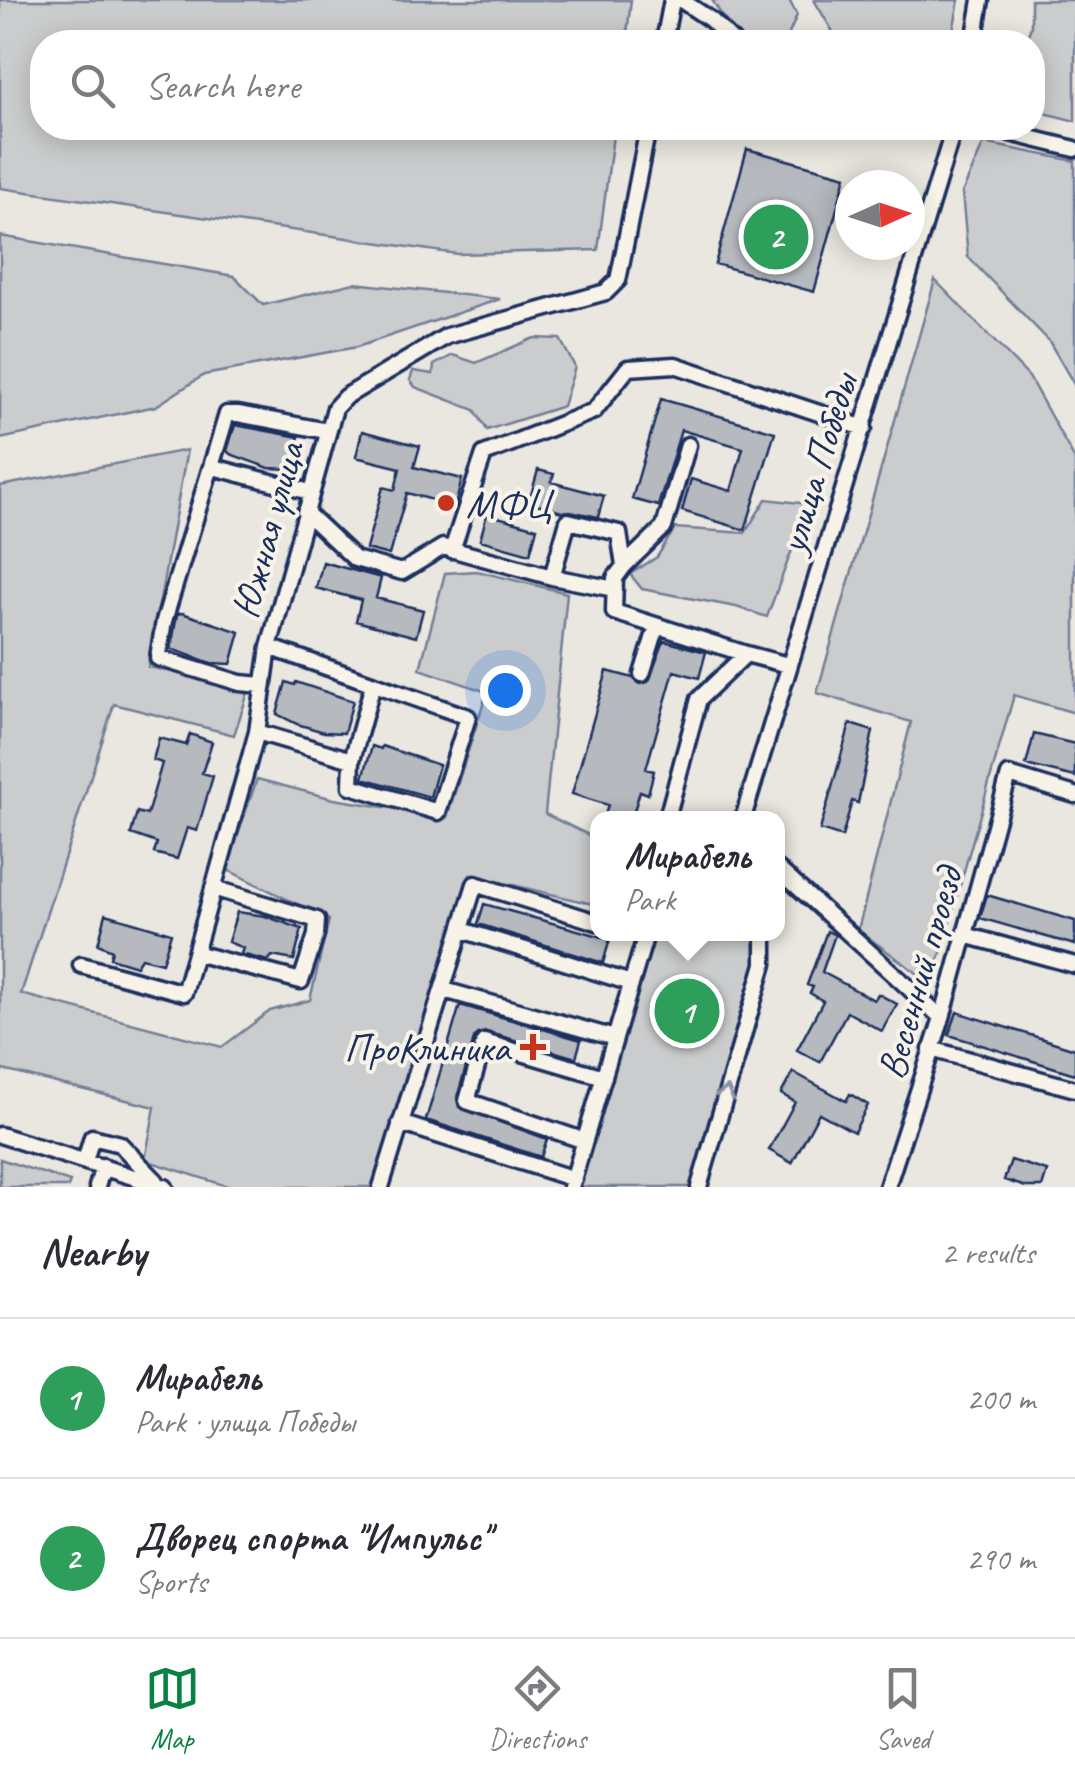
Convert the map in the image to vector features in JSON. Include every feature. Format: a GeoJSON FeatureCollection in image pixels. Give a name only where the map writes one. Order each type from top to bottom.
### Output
{"type":"FeatureCollection","features":[{"type":"Feature","properties":{"kind":"street"},"geometry":{"type":"LineString","coordinates":[[666,30],[672,0]]}},
{"type":"Feature","properties":{"kind":"street"},"geometry":{"type":"LineString","coordinates":[[681,0],[721,30]]}},
{"type":"Feature","properties":{"kind":"street"},"geometry":{"type":"LineString","coordinates":[[976,30],[982,0]]}},
{"type":"Feature","properties":{"kind":"street","name":"Южная улица"},"geometry":{"type":"LineString","coordinates":[[81,965],[184,993],[257,732],[270,647],[335,408],[346,397],[446,336],[606,292],[618,280],[646,140]]}},
{"type":"Feature","properties":{"kind":"street","name":"улица Победы"},"geometry":{"type":"LineString","coordinates":[[745,811],[950,140]]}},
{"type":"Feature","properties":{"kind":"street"},"geometry":{"type":"LineString","coordinates":[[1036,140],[1075,150]]}},
{"type":"Feature","properties":{"kind":"street"},"geometry":{"type":"LineString","coordinates":[[452,550],[484,454],[594,412],[628,368],[675,365],[864,428]]}},
{"type":"Feature","properties":{"kind":"street"},"geometry":{"type":"LineString","coordinates":[[263,685],[240,683],[158,658],[164,621],[227,414],[327,431]]}},
{"type":"Feature","properties":{"kind":"street"},"geometry":{"type":"LineString","coordinates":[[688,445],[664,527],[615,578],[614,612],[788,665]]}},
{"type":"Feature","properties":{"kind":"street"},"geometry":{"type":"LineString","coordinates":[[213,467],[310,492]]}},
{"type":"Feature","properties":{"kind":"street"},"geometry":{"type":"LineString","coordinates":[[305,512],[355,559],[402,572],[444,547],[552,577],[615,589]]}},
{"type":"Feature","properties":{"kind":"street"},"geometry":{"type":"LineString","coordinates":[[552,577],[568,521],[618,533],[624,566]]}},
{"type":"Feature","properties":{"kind":"street"},"geometry":{"type":"LineString","coordinates":[[642,674],[658,626]]}},
{"type":"Feature","properties":{"kind":"street"},"geometry":{"type":"LineString","coordinates":[[270,647],[468,717],[438,812],[351,786],[352,760],[373,684]]}},
{"type":"Feature","properties":{"kind":"street"},"geometry":{"type":"LineString","coordinates":[[669,811],[699,699],[746,654]]}},
{"type":"Feature","properties":{"kind":"street"},"geometry":{"type":"LineString","coordinates":[[257,732],[352,760]]}},
{"type":"Feature","properties":{"kind":"street","name":"Весенний проезд"},"geometry":{"type":"LineString","coordinates":[[888,1187],[942,1018],[1008,775],[1075,795]]}},
{"type":"Feature","properties":{"kind":"street"},"geometry":{"type":"LineString","coordinates":[[785,875],[942,1018]]}},
{"type":"Feature","properties":{"kind":"street"},"geometry":{"type":"LineString","coordinates":[[387,1186],[400,1123],[475,884],[590,920]]}},
{"type":"Feature","properties":{"kind":"street"},"geometry":{"type":"LineString","coordinates":[[195,954],[301,981],[316,935],[317,920],[213,888]]}},
{"type":"Feature","properties":{"kind":"street"},"geometry":{"type":"LineString","coordinates":[[462,930],[631,983]]}},
{"type":"Feature","properties":{"kind":"street"},"geometry":{"type":"LineString","coordinates":[[965,935],[1075,966]]}},
{"type":"Feature","properties":{"kind":"street"},"geometry":{"type":"LineString","coordinates":[[400,1123],[572,1183],[640,941]]}},
{"type":"Feature","properties":{"kind":"street"},"geometry":{"type":"LineString","coordinates":[[699,1187],[764,964],[764,941]]}},
{"type":"Feature","properties":{"kind":"street"},"geometry":{"type":"LineString","coordinates":[[444,990],[615,1038]]}},
{"type":"Feature","properties":{"kind":"street"},"geometry":{"type":"LineString","coordinates":[[585,1141],[466,1100],[484,1042],[604,1077]]}},
{"type":"Feature","properties":{"kind":"street"},"geometry":{"type":"LineString","coordinates":[[931,1049],[1075,1090]]}},
{"type":"Feature","properties":{"kind":"street"},"geometry":{"type":"LineString","coordinates":[[0,1135],[163,1186]]}},
{"type":"Feature","properties":{"kind":"street"},"geometry":{"type":"LineString","coordinates":[[86,1161],[92,1137],[120,1144],[163,1186]]}},
{"type":"Feature","properties":{"kind":"street"},"geometry":{"type":"LineString","coordinates":[[96,1187],[103,1166]]}},
{"type":"Feature","properties":{"kind":"shaded area"},"geometry":{"type":"Polygon","coordinates":[[[0,0],[631,0],[627,30],[30,30],[30,140],[612,140],[598,250],[457,254],[0,188],[0,0]]]}},
{"type":"Feature","properties":{"kind":"shaded area"},"geometry":{"type":"Polygon","coordinates":[[[712,0],[789,0],[797,15],[791,30],[731,30],[712,0]]]}},
{"type":"Feature","properties":{"kind":"shaded area"},"geometry":{"type":"Polygon","coordinates":[[[814,0],[959,0],[953,30],[832,30],[814,0]]]}},
{"type":"Feature","properties":{"kind":"shaded area"},"geometry":{"type":"Polygon","coordinates":[[[1031,0],[1075,0],[1075,121],[1045,113],[1045,30],[1030,30],[1031,0]]]}},
{"type":"Feature","properties":{"kind":"shaded area"},"geometry":{"type":"Polygon","coordinates":[[[984,143],[1075,161],[1075,386],[1049,341],[968,257],[962,193],[984,143]]]}},
{"type":"Feature","properties":{"kind":"shaded area"},"geometry":{"type":"Polygon","coordinates":[[[0,236],[234,276],[263,305],[354,283],[500,299],[357,347],[204,375],[156,406],[0,439],[0,236]]]}},
{"type":"Feature","properties":{"kind":"shaded area"},"geometry":{"type":"Polygon","coordinates":[[[935,280],[1029,377],[1075,460],[1075,713],[1014,695],[932,984],[858,930],[911,722],[817,693],[935,280]]]}},
{"type":"Feature","properties":{"kind":"shaded area"},"geometry":{"type":"Polygon","coordinates":[[[534,338],[560,339],[575,367],[563,406],[487,430],[475,410],[415,387],[410,380],[413,371],[433,374],[434,365],[453,355],[476,363],[534,338]]]}},
{"type":"Feature","properties":{"kind":"shaded area"},"geometry":{"type":"Polygon","coordinates":[[[187,450],[148,667],[250,687],[234,735],[114,704],[21,994],[222,1047],[270,1011],[310,1000],[329,920],[226,869],[257,779],[334,799],[447,817],[487,692],[420,669],[445,573],[477,571],[567,593],[545,814],[590,836],[590,903],[470,875],[372,1187],[230,1187],[145,1160],[155,1107],[3,1070],[0,1076],[0,486],[187,450]]]}},
{"type":"Feature","properties":{"kind":"shaded area"},"geometry":{"type":"Polygon","coordinates":[[[766,499],[809,504],[767,617],[642,589],[630,574],[657,557],[675,528],[745,533],[766,499]]]}},
{"type":"Feature","properties":{"kind":"shaded area"},"geometry":{"type":"Polygon","coordinates":[[[644,941],[764,941],[764,964],[699,1187],[571,1187],[644,941]]]}},
{"type":"Feature","properties":{"kind":"shaded area"},"geometry":{"type":"Polygon","coordinates":[[[0,1159],[70,1182],[68,1187],[0,1187],[0,1159]]]}},
{"type":"Feature","properties":{"kind":"building"},"geometry":{"type":"Polygon","coordinates":[[[747,149],[835,173],[835,216],[814,292],[715,264],[747,149]]]}},
{"type":"Feature","properties":{"kind":"building"},"geometry":{"type":"Polygon","coordinates":[[[661,399],[775,432],[745,530],[682,511],[691,479],[731,491],[743,448],[681,430],[658,506],[632,499],[661,399]]]}},
{"type":"Feature","properties":{"kind":"building"},"geometry":{"type":"Polygon","coordinates":[[[235,425],[299,437],[289,469],[269,468],[230,454],[227,451],[235,425]]]}},
{"type":"Feature","properties":{"kind":"building"},"geometry":{"type":"Polygon","coordinates":[[[362,431],[420,446],[414,467],[462,479],[455,506],[407,493],[389,555],[366,549],[383,487],[395,490],[400,468],[356,457],[362,431]]]}},
{"type":"Feature","properties":{"kind":"building"},"geometry":{"type":"Polygon","coordinates":[[[538,470],[554,474],[551,482],[604,496],[598,517],[529,502],[538,470]]]}},
{"type":"Feature","properties":{"kind":"building"},"geometry":{"type":"Polygon","coordinates":[[[487,514],[537,528],[530,554],[480,540],[487,514]]]}},
{"type":"Feature","properties":{"kind":"building"},"geometry":{"type":"Polygon","coordinates":[[[323,562],[381,578],[376,598],[423,610],[416,637],[356,621],[361,600],[316,588],[323,562]]]}},
{"type":"Feature","properties":{"kind":"building"},"geometry":{"type":"Polygon","coordinates":[[[177,614],[240,632],[231,664],[211,663],[171,649],[177,614]]]}},
{"type":"Feature","properties":{"kind":"building"},"geometry":{"type":"Polygon","coordinates":[[[664,641],[706,652],[699,678],[674,671],[646,769],[654,771],[648,794],[640,791],[634,811],[606,811],[608,805],[572,794],[607,671],[633,678],[640,684],[648,682],[664,641]]]}},
{"type":"Feature","properties":{"kind":"building"},"geometry":{"type":"Polygon","coordinates":[[[286,682],[353,701],[344,733],[324,732],[277,714],[286,682]]]}},
{"type":"Feature","properties":{"kind":"building"},"geometry":{"type":"Polygon","coordinates":[[[850,724],[873,731],[858,803],[852,801],[842,837],[820,830],[850,724]]]}},
{"type":"Feature","properties":{"kind":"building"},"geometry":{"type":"Polygon","coordinates":[[[190,734],[212,742],[202,773],[213,776],[197,831],[187,828],[177,859],[154,853],[157,843],[131,834],[137,812],[147,815],[162,763],[153,760],[159,738],[186,745],[190,734]]]}},
{"type":"Feature","properties":{"kind":"building"},"geometry":{"type":"Polygon","coordinates":[[[1034,734],[1075,744],[1075,777],[1026,765],[1034,734]]]}},
{"type":"Feature","properties":{"kind":"building"},"geometry":{"type":"Polygon","coordinates":[[[372,746],[439,765],[430,797],[363,778],[372,746]]]}},
{"type":"Feature","properties":{"kind":"building"},"geometry":{"type":"Polygon","coordinates":[[[987,895],[1075,921],[1075,945],[980,918],[987,895]]]}},
{"type":"Feature","properties":{"kind":"building"},"geometry":{"type":"Polygon","coordinates":[[[484,904],[590,933],[590,941],[609,941],[603,963],[478,924],[484,904]]]}},
{"type":"Feature","properties":{"kind":"building"},"geometry":{"type":"Polygon","coordinates":[[[237,912],[265,916],[302,929],[294,960],[272,956],[268,961],[241,954],[243,948],[228,942],[237,912]]]}},
{"type":"Feature","properties":{"kind":"building"},"geometry":{"type":"Polygon","coordinates":[[[106,914],[171,933],[162,963],[141,958],[136,966],[110,958],[112,950],[98,944],[106,914]]]}},
{"type":"Feature","properties":{"kind":"building"},"geometry":{"type":"Polygon","coordinates":[[[827,931],[835,935],[822,972],[874,1000],[878,994],[897,1004],[882,1031],[847,1012],[820,1062],[797,1050],[823,1001],[810,993],[813,987],[807,985],[827,931]]]}},
{"type":"Feature","properties":{"kind":"building"},"geometry":{"type":"Polygon","coordinates":[[[460,1005],[581,1040],[576,1058],[487,1032],[474,1039],[457,1098],[459,1107],[547,1139],[541,1157],[426,1120],[460,1005]]]}},
{"type":"Feature","properties":{"kind":"building"},"geometry":{"type":"Polygon","coordinates":[[[957,1012],[1075,1049],[1075,1074],[949,1035],[957,1012]]]}},
{"type":"Feature","properties":{"kind":"building"},"geometry":{"type":"Polygon","coordinates":[[[793,1072],[846,1101],[850,1094],[868,1105],[854,1132],[819,1113],[792,1163],[769,1150],[795,1102],[781,1094],[793,1072]]]}},
{"type":"Feature","properties":{"kind":"building"},"geometry":{"type":"Polygon","coordinates":[[[1011,1160],[1047,1171],[1042,1187],[1004,1180],[1011,1160]]]}},
{"type":"Feature","properties":{"kind":"place","name":"Дворец спорта \"Импульс\""},"geometry":{"type":"Point","coordinates":[776,237]}},
{"type":"Feature","properties":{"kind":"place","name":"МФЦ"},"geometry":{"type":"Point","coordinates":[446,503]}},
{"type":"Feature","properties":{"kind":"place","name":"Мирабель"},"geometry":{"type":"Point","coordinates":[687,1011]}},
{"type":"Feature","properties":{"kind":"place","name":"ПроКлиника"},"geometry":{"type":"Point","coordinates":[533,1047]}}]}
